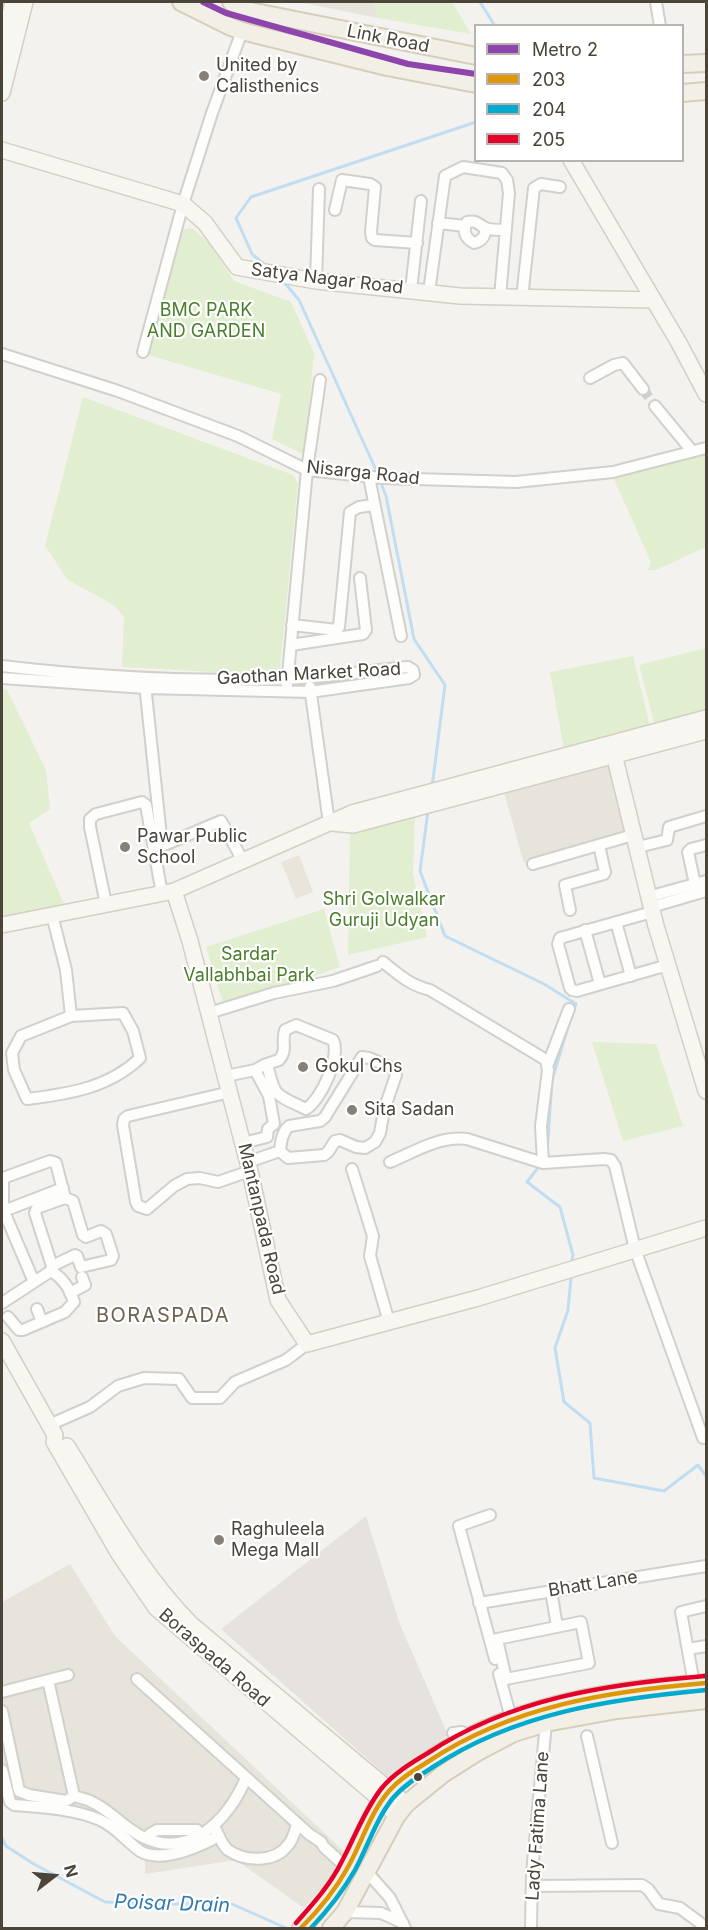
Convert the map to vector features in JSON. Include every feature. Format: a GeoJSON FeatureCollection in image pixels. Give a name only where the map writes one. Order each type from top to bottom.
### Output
{"type":"FeatureCollection","features":[{"type":"Feature","properties":{"kind":"main road","name":"Link Road"},"geometry":{"type":"LineString","coordinates":[[181,2],[231,27],[387,68],[474,84]]}},
{"type":"Feature","properties":{"kind":"main road","name":"Link Road"},"geometry":{"type":"LineString","coordinates":[[231,2],[250,11],[474,56]]}},
{"type":"Feature","properties":{"kind":"main road"},"geometry":{"type":"LineString","coordinates":[[684,64],[706,63]]}},
{"type":"Feature","properties":{"kind":"main road"},"geometry":{"type":"LineString","coordinates":[[684,93],[706,91]]}},
{"type":"Feature","properties":{"kind":"main road"},"geometry":{"type":"LineString","coordinates":[[301,1929],[320,1909],[347,1868],[386,1795],[460,1736],[555,1704],[700,1684]]}},
{"type":"Feature","properties":{"kind":"main road"},"geometry":{"type":"LineString","coordinates":[[338,1921],[401,1811],[443,1774],[476,1753],[514,1733],[546,1723],[617,1710],[706,1700]]}},
{"type":"Feature","properties":{"kind":"street"},"geometry":{"type":"LineString","coordinates":[[2,50],[13,2]]}},
{"type":"Feature","properties":{"kind":"street"},"geometry":{"type":"LineString","coordinates":[[2,93],[25,2]]}},
{"type":"Feature","properties":{"kind":"street"},"geometry":{"type":"LineString","coordinates":[[656,2],[660,24]]}},
{"type":"Feature","properties":{"kind":"street"},"geometry":{"type":"LineString","coordinates":[[143,352],[183,204],[242,30]]}},
{"type":"Feature","properties":{"kind":"street","name":"Satya Nagar Road"},"geometry":{"type":"LineString","coordinates":[[2,150],[183,204],[205,223],[237,267],[316,280],[429,292],[522,298],[652,300]]}},
{"type":"Feature","properties":{"kind":"street"},"geometry":{"type":"LineString","coordinates":[[572,162],[652,300],[680,343],[706,394]]}},
{"type":"Feature","properties":{"kind":"street"},"geometry":{"type":"LineString","coordinates":[[429,292],[445,176],[463,167],[502,173],[507,180],[509,192],[500,297]]}},
{"type":"Feature","properties":{"kind":"street"},"geometry":{"type":"LineString","coordinates":[[335,210],[342,180],[370,184],[375,188],[372,238],[417,243]]}},
{"type":"Feature","properties":{"kind":"street"},"geometry":{"type":"LineString","coordinates":[[522,298],[534,188],[541,184],[560,187]]}},
{"type":"Feature","properties":{"kind":"street"},"geometry":{"type":"LineString","coordinates":[[316,280],[319,189]]}},
{"type":"Feature","properties":{"kind":"street"},"geometry":{"type":"LineString","coordinates":[[411,290],[421,201]]}},
{"type":"Feature","properties":{"kind":"street"},"geometry":{"type":"LineString","coordinates":[[486,228],[485,235],[480,242],[474,243],[467,240],[465,226],[467,222],[473,220],[486,228],[506,230]]}},
{"type":"Feature","properties":{"kind":"street"},"geometry":{"type":"LineString","coordinates":[[438,223],[465,226]]}},
{"type":"Feature","properties":{"kind":"street","name":"Nisarga Road"},"geometry":{"type":"LineString","coordinates":[[2,354],[118,391],[238,436],[307,470],[369,477],[516,482],[613,472],[706,447]]}},
{"type":"Feature","properties":{"kind":"street"},"geometry":{"type":"LineString","coordinates":[[590,378],[614,365],[623,363],[643,389]]}},
{"type":"Feature","properties":{"kind":"street"},"geometry":{"type":"LineString","coordinates":[[287,691],[286,679],[307,470],[320,380]]}},
{"type":"Feature","properties":{"kind":"street"},"geometry":{"type":"LineString","coordinates":[[655,406],[692,451]]}},
{"type":"Feature","properties":{"kind":"street"},"geometry":{"type":"LineString","coordinates":[[369,477],[401,636]]}},
{"type":"Feature","properties":{"kind":"street"},"geometry":{"type":"LineString","coordinates":[[292,625],[337,630],[350,512],[359,507],[374,505]]}},
{"type":"Feature","properties":{"kind":"street"},"geometry":{"type":"LineString","coordinates":[[291,645],[363,634],[366,630],[360,578]]}},
{"type":"Feature","properties":{"kind":"street","name":"Gaothan Market Road"},"geometry":{"type":"LineString","coordinates":[[2,666],[33,675]]}},
{"type":"Feature","properties":{"kind":"street","name":"Gaothan Market Road"},"geometry":{"type":"LineString","coordinates":[[2,678],[33,675],[92,680],[145,683],[287,691],[310,692],[409,678],[414,675],[413,670],[408,667],[286,679],[145,683]]}},
{"type":"Feature","properties":{"kind":"street"},"geometry":{"type":"LineString","coordinates":[[309,677],[329,823]]}},
{"type":"Feature","properties":{"kind":"street"},"geometry":{"type":"LineString","coordinates":[[145,683],[162,846],[220,821],[243,861]]}},
{"type":"Feature","properties":{"kind":"street"},"geometry":{"type":"LineString","coordinates":[[2,925],[168,892],[352,813],[422,800],[617,748],[706,718]]}},
{"type":"Feature","properties":{"kind":"street"},"geometry":{"type":"LineString","coordinates":[[617,748],[706,731]]}},
{"type":"Feature","properties":{"kind":"street"},"geometry":{"type":"LineString","coordinates":[[617,748],[634,839],[648,896],[706,1091]]}},
{"type":"Feature","properties":{"kind":"street"},"geometry":{"type":"LineString","coordinates":[[106,904],[90,819],[96,814],[142,802],[146,805],[168,892]]}},
{"type":"Feature","properties":{"kind":"street"},"geometry":{"type":"LineString","coordinates":[[532,864],[599,845],[634,839],[667,840],[669,827],[706,816]]}},
{"type":"Feature","properties":{"kind":"street"},"geometry":{"type":"LineString","coordinates":[[570,910],[565,885],[605,872],[599,845]]}},
{"type":"Feature","properties":{"kind":"street"},"geometry":{"type":"LineString","coordinates":[[668,965],[572,990],[558,944],[561,938],[616,922],[648,896],[701,882],[688,852],[706,845]]}},
{"type":"Feature","properties":{"kind":"street"},"geometry":{"type":"LineString","coordinates":[[648,896],[706,891]]}},
{"type":"Feature","properties":{"kind":"street","name":"Mantanpada Road"},"geometry":{"type":"LineString","coordinates":[[168,892],[209,1013],[226,1076],[278,1300],[308,1344]]}},
{"type":"Feature","properties":{"kind":"street"},"geometry":{"type":"LineString","coordinates":[[648,896],[706,1060]]}},
{"type":"Feature","properties":{"kind":"street"},"geometry":{"type":"LineString","coordinates":[[52,915],[66,970],[72,1016]]}},
{"type":"Feature","properties":{"kind":"street"},"geometry":{"type":"LineString","coordinates":[[616,922],[630,976]]}},
{"type":"Feature","properties":{"kind":"street"},"geometry":{"type":"LineString","coordinates":[[585,930],[600,984]]}},
{"type":"Feature","properties":{"kind":"street"},"geometry":{"type":"LineString","coordinates":[[209,1013],[274,993],[333,981],[380,964],[417,987],[430,990],[540,1056],[548,1064]]}},
{"type":"Feature","properties":{"kind":"street"},"geometry":{"type":"LineString","coordinates":[[543,1163],[541,1126],[548,1064],[569,1008]]}},
{"type":"Feature","properties":{"kind":"street"},"geometry":{"type":"LineString","coordinates":[[123,1013],[133,1031],[140,1058],[127,1071],[90,1089],[27,1099],[14,1070],[12,1053],[21,1036],[72,1016],[123,1013]]}},
{"type":"Feature","properties":{"kind":"street"},"geometry":{"type":"LineString","coordinates":[[226,1076],[255,1070],[267,1064],[277,1062],[283,1056],[285,1049],[283,1035],[285,1030],[296,1025],[333,1040],[336,1046],[334,1062],[323,1088],[312,1106],[306,1109],[276,1092],[267,1064]]}},
{"type":"Feature","properties":{"kind":"street"},"geometry":{"type":"LineString","coordinates":[[247,1159],[266,1152],[275,1152],[288,1158],[324,1155],[335,1141],[340,1140],[365,1148],[375,1142],[380,1133],[384,1110],[396,1075],[394,1069],[362,1057],[325,1117],[320,1121],[289,1126],[285,1129],[275,1152]]}},
{"type":"Feature","properties":{"kind":"street"},"geometry":{"type":"LineString","coordinates":[[230,1092],[128,1116],[124,1119],[123,1125],[138,1206],[147,1209],[174,1186],[187,1179],[200,1178],[218,1182],[247,1159],[267,1137],[268,1130],[274,1124],[269,1096],[255,1070]]}},
{"type":"Feature","properties":{"kind":"street"},"geometry":{"type":"LineString","coordinates":[[390,1162],[456,1137],[543,1163],[610,1160],[615,1166],[635,1249],[703,1438],[706,1437]]}},
{"type":"Feature","properties":{"kind":"street"},"geometry":{"type":"LineString","coordinates":[[2,1303],[34,1282],[51,1269],[75,1255],[81,1267],[111,1260],[113,1256],[106,1234],[101,1231],[86,1237],[83,1235],[73,1201],[64,1193],[56,1163],[50,1161],[3,1178],[2,1207],[34,1282]]}},
{"type":"Feature","properties":{"kind":"street"},"geometry":{"type":"LineString","coordinates":[[352,1168],[373,1236],[370,1256],[389,1322]]}},
{"type":"Feature","properties":{"kind":"street"},"geometry":{"type":"LineString","coordinates":[[2,1207],[9,1209],[64,1193]]}},
{"type":"Feature","properties":{"kind":"street"},"geometry":{"type":"LineString","coordinates":[[8,1317],[19,1330],[70,1308],[74,1302],[62,1279],[51,1269],[35,1213],[37,1208],[64,1193]]}},
{"type":"Feature","properties":{"kind":"street"},"geometry":{"type":"LineString","coordinates":[[52,1430],[90,1407],[118,1386],[144,1378],[179,1378],[192,1398],[220,1398],[235,1382],[286,1360],[308,1344],[478,1298],[706,1228]]}},
{"type":"Feature","properties":{"kind":"street"},"geometry":{"type":"LineString","coordinates":[[70,1293],[85,1285],[82,1277]]}},
{"type":"Feature","properties":{"kind":"street"},"geometry":{"type":"LineString","coordinates":[[37,1309],[42,1322]]}},
{"type":"Feature","properties":{"kind":"street","name":"Boraspada Road"},"geometry":{"type":"LineString","coordinates":[[2,1341],[52,1430],[54,1442],[98,1520],[156,1608],[386,1795],[396,1815],[401,1811]]}},
{"type":"Feature","properties":{"kind":"street"},"geometry":{"type":"LineString","coordinates":[[490,1515],[459,1526],[511,1718]]}},
{"type":"Feature","properties":{"kind":"street","name":"Bhatt Lane"},"geometry":{"type":"LineString","coordinates":[[479,1603],[706,1566]]}},
{"type":"Feature","properties":{"kind":"street"},"geometry":{"type":"LineString","coordinates":[[551,1591],[556,1626]]}},
{"type":"Feature","properties":{"kind":"street"},"geometry":{"type":"LineString","coordinates":[[700,1684],[688,1649],[681,1612],[706,1606]]}},
{"type":"Feature","properties":{"kind":"street"},"geometry":{"type":"LineString","coordinates":[[581,1622],[589,1663],[506,1679],[497,1639],[556,1626],[581,1622]]}},
{"type":"Feature","properties":{"kind":"street"},"geometry":{"type":"LineString","coordinates":[[688,1649],[706,1646]]}},
{"type":"Feature","properties":{"kind":"street"},"geometry":{"type":"LineString","coordinates":[[2,1692],[68,1675]]}},
{"type":"Feature","properties":{"kind":"street"},"geometry":{"type":"LineString","coordinates":[[137,1679],[297,1824],[321,1842],[347,1868]]}},
{"type":"Feature","properties":{"kind":"street"},"geometry":{"type":"LineString","coordinates":[[48,1680],[75,1796]]}},
{"type":"Feature","properties":{"kind":"street"},"geometry":{"type":"LineString","coordinates":[[2,1711],[19,1791],[29,1795],[66,1801],[75,1796],[93,1802],[140,1836],[161,1845],[178,1844],[203,1835],[231,1809],[246,1778]]}},
{"type":"Feature","properties":{"kind":"street","name":"Lady Fatima Lane"},"geometry":{"type":"LineString","coordinates":[[531,1929],[532,1886],[546,1723]]}},
{"type":"Feature","properties":{"kind":"street"},"geometry":{"type":"LineString","coordinates":[[587,1736],[612,1843]]}},
{"type":"Feature","properties":{"kind":"street"},"geometry":{"type":"LineString","coordinates":[[2,1770],[10,1802],[14,1805],[91,1816],[113,1828],[143,1852],[158,1856],[171,1854],[204,1844],[219,1836]]}},
{"type":"Feature","properties":{"kind":"street"},"geometry":{"type":"LineString","coordinates":[[213,1825],[226,1849],[252,1859],[265,1859],[274,1856],[289,1844],[297,1824]]}},
{"type":"Feature","properties":{"kind":"street"},"geometry":{"type":"LineString","coordinates":[[150,1840],[150,1834],[157,1830],[197,1830]]}},
{"type":"Feature","properties":{"kind":"street"},"geometry":{"type":"LineString","coordinates":[[367,1872],[390,1898],[404,1926]]}},
{"type":"Feature","properties":{"kind":"street"},"geometry":{"type":"LineString","coordinates":[[532,1886],[642,1885],[648,1888],[659,1904],[680,1908],[705,1929]]}},
{"type":"Feature","properties":{"kind":"street"},"geometry":{"type":"LineString","coordinates":[[338,1921],[381,1913],[404,1926]]}},
{"type":"Feature","properties":{"kind":"shaded area"},"geometry":{"type":"Polygon","coordinates":[[[298,2],[374,2],[378,18],[298,2]]]}},
{"type":"Feature","properties":{"kind":"shaded area"},"geometry":{"type":"Polygon","coordinates":[[[605,765],[613,768],[630,833],[524,863],[504,792],[605,765]]]}},
{"type":"Feature","properties":{"kind":"shaded area"},"geometry":{"type":"Polygon","coordinates":[[[299,855],[313,892],[296,899],[281,862],[299,855]]]}},
{"type":"Feature","properties":{"kind":"shaded area"},"geometry":{"type":"Polygon","coordinates":[[[366,1516],[399,1622],[448,1735],[389,1778],[221,1629],[366,1516]]]}},
{"type":"Feature","properties":{"kind":"shaded area"},"geometry":{"type":"Polygon","coordinates":[[[70,1564],[115,1636],[350,1857],[304,1908],[236,1860],[145,1874],[145,1850],[94,1820],[8,1807],[2,1785],[2,1602],[70,1564]]]}},
{"type":"Feature","properties":{"kind":"green space"},"geometry":{"type":"Polygon","coordinates":[[[374,2],[452,2],[471,34],[378,18],[374,2]]]}},
{"type":"Feature","properties":{"kind":"green space","name":"BMC PARK AND GARDEN"},"geometry":{"type":"Polygon","coordinates":[[[192,228],[209,243],[234,281],[291,302],[314,353],[305,455],[272,439],[281,394],[145,354],[179,230],[192,228]]]}},
{"type":"Feature","properties":{"kind":"green space"},"geometry":{"type":"Polygon","coordinates":[[[83,397],[293,475],[298,484],[280,669],[273,675],[122,667],[124,617],[114,605],[68,580],[45,546],[83,397]]]}},
{"type":"Feature","properties":{"kind":"green space"},"geometry":{"type":"Polygon","coordinates":[[[706,451],[706,547],[656,570],[648,570],[651,562],[613,477],[706,451]]]}},
{"type":"Feature","properties":{"kind":"green space"},"geometry":{"type":"Polygon","coordinates":[[[706,648],[706,712],[655,725],[639,665],[706,648]]]}},
{"type":"Feature","properties":{"kind":"green space"},"geometry":{"type":"Polygon","coordinates":[[[633,656],[650,727],[564,749],[550,672],[633,656]]]}},
{"type":"Feature","properties":{"kind":"green space"},"geometry":{"type":"Polygon","coordinates":[[[2,689],[7,690],[46,770],[50,809],[29,823],[65,906],[2,917],[2,689]]]}},
{"type":"Feature","properties":{"kind":"green space","name":"Shri Golwalkar Guruji Udyan"},"geometry":{"type":"Polygon","coordinates":[[[415,816],[413,874],[427,937],[348,955],[350,833],[415,816]]]}},
{"type":"Feature","properties":{"kind":"green space","name":"Sardar Vallabhbai Park"},"geometry":{"type":"Polygon","coordinates":[[[324,909],[340,967],[224,1006],[206,947],[324,909]]]}},
{"type":"Feature","properties":{"kind":"green space"},"geometry":{"type":"Polygon","coordinates":[[[592,1042],[656,1044],[683,1126],[623,1141],[592,1042]]]}},
{"type":"Feature","properties":{"kind":"waterway"},"geometry":{"type":"LineString","coordinates":[[480,2],[494,24]]}},
{"type":"Feature","properties":{"kind":"waterway"},"geometry":{"type":"LineString","coordinates":[[265,265],[252,254],[236,218],[251,197],[474,123]]}},
{"type":"Feature","properties":{"kind":"waterway"},"geometry":{"type":"LineString","coordinates":[[284,282],[299,300],[376,470]]}},
{"type":"Feature","properties":{"kind":"waterway"},"geometry":{"type":"LineString","coordinates":[[382,486],[386,496],[414,639],[445,685],[432,787]]}},
{"type":"Feature","properties":{"kind":"waterway"},"geometry":{"type":"LineString","coordinates":[[428,811],[420,871],[445,936],[544,984],[576,1004],[573,1011]]}},
{"type":"Feature","properties":{"kind":"waterway"},"geometry":{"type":"LineString","coordinates":[[547,1154],[552,1080],[571,1017]]}},
{"type":"Feature","properties":{"kind":"waterway"},"geometry":{"type":"LineString","coordinates":[[537,1169],[527,1182],[560,1207],[573,1255],[572,1260]]}},
{"type":"Feature","properties":{"kind":"waterway"},"geometry":{"type":"LineString","coordinates":[[571,1278],[568,1310],[555,1348],[564,1402],[590,1423],[594,1478],[664,1491],[698,1465],[706,1476]]}},
{"type":"Feature","properties":{"kind":"waterway","name":"Poisar Drain"},"geometry":{"type":"LineString","coordinates":[[2,1838],[6,1846],[32,1863],[105,1902],[232,1904],[286,1928]]}},
{"type":"Feature","properties":{"kind":"tunnel"},"geometry":{"type":"LineString","coordinates":[[643,389],[655,406]]}},
{"type":"Feature","properties":{"kind":"metro line","name":"2"},"geometry":{"type":"LineString","coordinates":[[203,2],[226,13],[408,64],[474,74]]}},
{"type":"Feature","properties":{"kind":"transit line","name":"205"},"geometry":{"type":"LineString","coordinates":[[296,1923],[333,1878],[381,1789],[409,1765],[460,1734],[493,1719],[561,1697],[597,1689],[705,1676]]}},
{"type":"Feature","properties":{"kind":"transit line","name":"203"},"geometry":{"type":"LineString","coordinates":[[301,1928],[327,1899],[343,1875],[382,1800],[398,1782],[429,1761],[461,1742],[494,1727],[562,1704],[633,1691],[706,1683]]}},
{"type":"Feature","properties":{"kind":"transit line","name":"204"},"geometry":{"type":"LineString","coordinates":[[311,1928],[350,1878],[393,1798],[433,1767],[497,1733],[530,1721],[599,1704],[706,1690]]}},
{"type":"Feature","properties":{"kind":"place","name":"United by Calisthenics"},"geometry":{"type":"Point","coordinates":[204,76]}},
{"type":"Feature","properties":{"kind":"place","name":"Pawar Public School"},"geometry":{"type":"Point","coordinates":[125,847]}},
{"type":"Feature","properties":{"kind":"place","name":"Gokul Chs"},"geometry":{"type":"Point","coordinates":[303,1067]}},
{"type":"Feature","properties":{"kind":"place","name":"Sita Sadan"},"geometry":{"type":"Point","coordinates":[352,1110]}},
{"type":"Feature","properties":{"kind":"place","name":"Raghuleela Mega Mall"},"geometry":{"type":"Point","coordinates":[219,1540]}},
{"type":"Feature","properties":{"kind":"district","name":"BORASPADA"},"geometry":{"type":"Point","coordinates":[163,1316]}}]}
